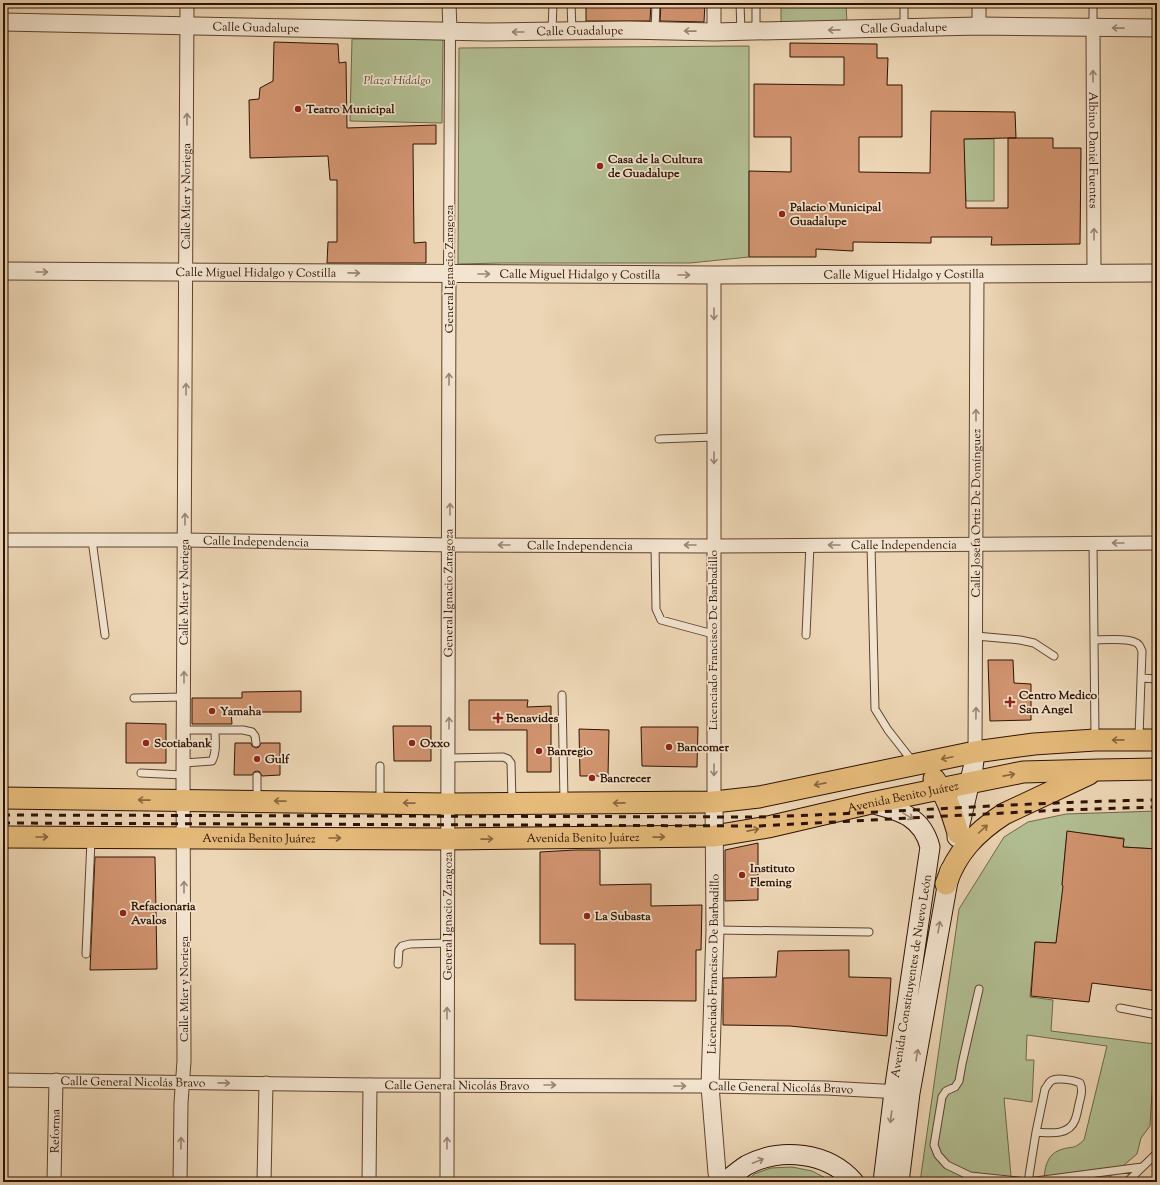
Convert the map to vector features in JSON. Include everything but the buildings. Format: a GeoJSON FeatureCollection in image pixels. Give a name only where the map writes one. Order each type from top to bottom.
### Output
{"type":"FeatureCollection","features":[{"type":"Feature","properties":{"kind":"main road"},"geometry":{"type":"LineString","coordinates":[[3,798],[448,804],[714,802],[759,797],[975,752],[1034,744],[1095,740],[1148,740]]}},
{"type":"Feature","properties":{"kind":"main road","name":"Avenida Constituyentes de Nuevo León"},"geometry":{"type":"LineString","coordinates":[[883,1182],[946,884],[970,782],[975,752]]}},
{"type":"Feature","properties":{"kind":"main road"},"geometry":{"type":"LineString","coordinates":[[916,765],[930,775],[942,790],[950,808],[958,833]]}},
{"type":"Feature","properties":{"kind":"main road","name":"Avenida Benito Juárez"},"geometry":{"type":"LineString","coordinates":[[3,837],[448,839],[714,836],[768,828],[871,803],[942,790],[970,782],[1023,772],[1157,769]]}},
{"type":"Feature","properties":{"kind":"main road"},"geometry":{"type":"LineString","coordinates":[[946,884],[951,870],[962,852],[970,841],[991,822],[1036,798],[1099,770]]}},
{"type":"Feature","properties":{"kind":"main road","name":"Avenida Constituyentes de Nuevo León"},"geometry":{"type":"LineString","coordinates":[[871,803],[907,815],[923,828],[930,848],[902,1092],[899,1182]]}},
{"type":"Feature","properties":{"kind":"main road"},"geometry":{"type":"LineString","coordinates":[[719,1180],[748,1165],[770,1156],[785,1155],[809,1156],[822,1160],[839,1169],[849,1176],[854,1182]]}},
{"type":"Feature","properties":{"kind":"street","name":"Calle Mier y Noriega"},"geometry":{"type":"LineString","coordinates":[[180,1182],[181,1103],[183,1082],[183,800],[188,3]]}},
{"type":"Feature","properties":{"kind":"street","name":"General Ignacio Zaragoza"},"geometry":{"type":"LineString","coordinates":[[447,1182],[450,545],[450,3]]}},
{"type":"Feature","properties":{"kind":"street"},"geometry":{"type":"LineString","coordinates":[[714,3],[714,32]]}},
{"type":"Feature","properties":{"kind":"street"},"geometry":{"type":"LineString","coordinates":[[978,3],[979,26]]}},
{"type":"Feature","properties":{"kind":"street","name":"Calle Guadalupe"},"geometry":{"type":"LineString","coordinates":[[3,22],[552,32],[714,32],[979,26],[1157,28]]}},
{"type":"Feature","properties":{"kind":"street","name":"Albino Daniel Fuentes"},"geometry":{"type":"LineString","coordinates":[[1093,28],[1094,273]]}},
{"type":"Feature","properties":{"kind":"street","name":"Calle Miguel Hidalgo y Costilla"},"geometry":{"type":"LineString","coordinates":[[3,272],[714,275],[1157,273]]}},
{"type":"Feature","properties":{"kind":"street","name":"Calle Josefa Ortiz De Domínguez"},"geometry":{"type":"LineString","coordinates":[[975,752],[977,273]]}},
{"type":"Feature","properties":{"kind":"street","name":"Licenciado Francisco De Barbadillo"},"geometry":{"type":"LineString","coordinates":[[714,275],[713,634],[715,930],[710,1086],[719,1180]]}},
{"type":"Feature","properties":{"kind":"street","name":"Calle Independencia"},"geometry":{"type":"LineString","coordinates":[[3,540],[185,540],[450,545],[713,546],[1157,542]]}},
{"type":"Feature","properties":{"kind":"street","name":"Calle General Nicolás Bravo"},"geometry":{"type":"LineString","coordinates":[[3,1080],[370,1085],[710,1086],[826,1088],[902,1092]]}},
{"type":"Feature","properties":{"kind":"street","name":"Reforma"},"geometry":{"type":"LineString","coordinates":[[54,1182],[56,1080]]}},
{"type":"Feature","properties":{"kind":"street"},"geometry":{"type":"LineString","coordinates":[[264,1182],[266,1083]]}},
{"type":"Feature","properties":{"kind":"street"},"geometry":{"type":"LineString","coordinates":[[370,1085],[370,1182]]}},
{"type":"Feature","properties":{"kind":"lane"},"geometry":{"type":"LineString","coordinates":[[552,32],[553,3]]}},
{"type":"Feature","properties":{"kind":"lane"},"geometry":{"type":"LineString","coordinates":[[571,3],[572,31]]}},
{"type":"Feature","properties":{"kind":"lane"},"geometry":{"type":"LineString","coordinates":[[655,31],[656,3]]}},
{"type":"Feature","properties":{"kind":"lane"},"geometry":{"type":"LineString","coordinates":[[740,3],[749,31]]}},
{"type":"Feature","properties":{"kind":"lane"},"geometry":{"type":"LineString","coordinates":[[749,31],[756,3]]}},
{"type":"Feature","properties":{"kind":"lane"},"geometry":{"type":"LineString","coordinates":[[904,3],[904,28]]}},
{"type":"Feature","properties":{"kind":"lane"},"geometry":{"type":"LineString","coordinates":[[1093,3],[1093,28]]}},
{"type":"Feature","properties":{"kind":"lane"},"geometry":{"type":"LineString","coordinates":[[659,439],[714,437]]}},
{"type":"Feature","properties":{"kind":"lane"},"geometry":{"type":"LineString","coordinates":[[92,540],[105,635]]}},
{"type":"Feature","properties":{"kind":"lane"},"geometry":{"type":"LineString","coordinates":[[1093,543],[1095,740]]}},
{"type":"Feature","properties":{"kind":"lane"},"geometry":{"type":"LineString","coordinates":[[871,544],[875,709],[888,730],[916,765]]}},
{"type":"Feature","properties":{"kind":"lane"},"geometry":{"type":"LineString","coordinates":[[655,545],[656,609],[661,620],[713,634]]}},
{"type":"Feature","properties":{"kind":"lane"},"geometry":{"type":"LineString","coordinates":[[806,635],[810,545]]}},
{"type":"Feature","properties":{"kind":"lane"},"geometry":{"type":"LineString","coordinates":[[976,636],[1020,640],[1034,644],[1054,656]]}},
{"type":"Feature","properties":{"kind":"lane"},"geometry":{"type":"LineString","coordinates":[[1094,640],[1128,640],[1139,644],[1142,651],[1141,678],[1148,740]]}},
{"type":"Feature","properties":{"kind":"lane"},"geometry":{"type":"LineString","coordinates":[[1141,678],[1157,679]]}},
{"type":"Feature","properties":{"kind":"lane"},"geometry":{"type":"LineString","coordinates":[[562,695],[564,804]]}},
{"type":"Feature","properties":{"kind":"lane"},"geometry":{"type":"LineString","coordinates":[[134,698],[184,697]]}},
{"type":"Feature","properties":{"kind":"lane"},"geometry":{"type":"LineString","coordinates":[[184,730],[243,730],[252,732],[255,736],[256,743]]}},
{"type":"Feature","properties":{"kind":"lane"},"geometry":{"type":"LineString","coordinates":[[141,773],[184,769],[212,761],[215,750],[215,730]]}},
{"type":"Feature","properties":{"kind":"lane"},"geometry":{"type":"LineString","coordinates":[[449,758],[503,757],[508,759],[511,763],[512,804]]}},
{"type":"Feature","properties":{"kind":"lane"},"geometry":{"type":"LineString","coordinates":[[380,766],[380,803]]}},
{"type":"Feature","properties":{"kind":"lane"},"geometry":{"type":"LineString","coordinates":[[257,776],[257,801]]}},
{"type":"Feature","properties":{"kind":"lane"},"geometry":{"type":"LineString","coordinates":[[86,954],[91,837]]}},
{"type":"Feature","properties":{"kind":"lane"},"geometry":{"type":"LineString","coordinates":[[715,930],[869,932]]}},
{"type":"Feature","properties":{"kind":"lane"},"geometry":{"type":"LineString","coordinates":[[398,964],[399,950],[402,946],[410,944],[447,943]]}},
{"type":"Feature","properties":{"kind":"lane"},"geometry":{"type":"LineString","coordinates":[[979,989],[959,1081],[955,1087],[946,1091],[942,1097],[934,1146],[938,1155],[948,1165],[970,1176],[1028,1182],[1142,1167]]}},
{"type":"Feature","properties":{"kind":"lane"},"geometry":{"type":"LineString","coordinates":[[1120,1008],[1157,1016]]}},
{"type":"Feature","properties":{"kind":"lane"},"geometry":{"type":"LineString","coordinates":[[1028,1182],[1036,1132],[1046,1090],[1051,1081],[1055,1080],[1071,1080],[1080,1082],[1082,1092],[1075,1121],[1061,1132],[1036,1132]]}},
{"type":"Feature","properties":{"kind":"lane"},"geometry":{"type":"LineString","coordinates":[[1127,1182],[1157,1153]]}},
{"type":"Feature","properties":{"kind":"green space"},"geometry":{"type":"Polygon","coordinates":[[[781,3],[846,3],[847,24],[781,24],[781,3]]]}},
{"type":"Feature","properties":{"kind":"green space","name":"Plaza Hidalgo"},"geometry":{"type":"Polygon","coordinates":[[[352,39],[443,39],[442,123],[350,121],[352,39]]]}},
{"type":"Feature","properties":{"kind":"green space"},"geometry":{"type":"Polygon","coordinates":[[[749,46],[749,257],[690,263],[458,264],[459,48],[749,46]]]}},
{"type":"Feature","properties":{"kind":"green space"},"geometry":{"type":"Polygon","coordinates":[[[963,139],[994,139],[994,201],[966,201],[963,139]]]}},
{"type":"Feature","properties":{"kind":"green space"},"geometry":{"type":"Polygon","coordinates":[[[1157,811],[1157,849],[1123,847],[1124,838],[1067,832],[1062,885],[1082,889],[1071,905],[1061,905],[1056,943],[1035,942],[1030,997],[1053,1000],[1051,1031],[1155,1044],[1150,1126],[1141,1138],[1137,1154],[1104,1182],[1044,1182],[1049,1158],[1056,1152],[1075,1147],[1084,1140],[1107,1046],[1027,1035],[1026,1060],[1034,1060],[1032,1102],[1004,1098],[1011,1176],[1008,1181],[920,1182],[959,909],[1004,837],[1028,822],[1066,814],[1157,811]]]}},
{"type":"Feature","properties":{"kind":"green space"},"geometry":{"type":"Polygon","coordinates":[[[792,1167],[812,1171],[833,1182],[747,1182],[754,1174],[771,1168],[792,1167]]]}},
{"type":"Feature","properties":{"kind":"railway"},"geometry":{"type":"LineString","coordinates":[[3,815],[758,817],[1057,803],[1157,800]]}},
{"type":"Feature","properties":{"kind":"railway"},"geometry":{"type":"LineString","coordinates":[[3,823],[758,826],[1061,810],[1157,807]]}},
{"type":"Feature","properties":{"kind":"place","name":"Teatro Municipal"},"geometry":{"type":"Point","coordinates":[298,109]}},
{"type":"Feature","properties":{"kind":"place","name":"Casa de la Cultura de Guadalupe"},"geometry":{"type":"Point","coordinates":[600,166]}},
{"type":"Feature","properties":{"kind":"place","name":"Palacio Municipal Guadalupe"},"geometry":{"type":"Point","coordinates":[782,214]}},
{"type":"Feature","properties":{"kind":"place","name":"Centro Medico San Angel"},"geometry":{"type":"Point","coordinates":[1010,702]}},
{"type":"Feature","properties":{"kind":"place","name":"Yamaha"},"geometry":{"type":"Point","coordinates":[212,711]}},
{"type":"Feature","properties":{"kind":"place","name":"Benavides"},"geometry":{"type":"Point","coordinates":[498,718]}},
{"type":"Feature","properties":{"kind":"place","name":"Scotiabank"},"geometry":{"type":"Point","coordinates":[146,743]}},
{"type":"Feature","properties":{"kind":"place","name":"Oxxo"},"geometry":{"type":"Point","coordinates":[412,743]}},
{"type":"Feature","properties":{"kind":"place","name":"Bancomer"},"geometry":{"type":"Point","coordinates":[669,747]}},
{"type":"Feature","properties":{"kind":"place","name":"Banregio"},"geometry":{"type":"Point","coordinates":[539,751]}},
{"type":"Feature","properties":{"kind":"place","name":"Gulf"},"geometry":{"type":"Point","coordinates":[257,759]}},
{"type":"Feature","properties":{"kind":"place","name":"Bancrecer"},"geometry":{"type":"Point","coordinates":[592,778]}},
{"type":"Feature","properties":{"kind":"place","name":"Instituto Fleming"},"geometry":{"type":"Point","coordinates":[742,875]}},
{"type":"Feature","properties":{"kind":"place","name":"Refacionaria Avalos"},"geometry":{"type":"Point","coordinates":[123,913]}},
{"type":"Feature","properties":{"kind":"place","name":"La Subasta"},"geometry":{"type":"Point","coordinates":[587,916]}}]}
